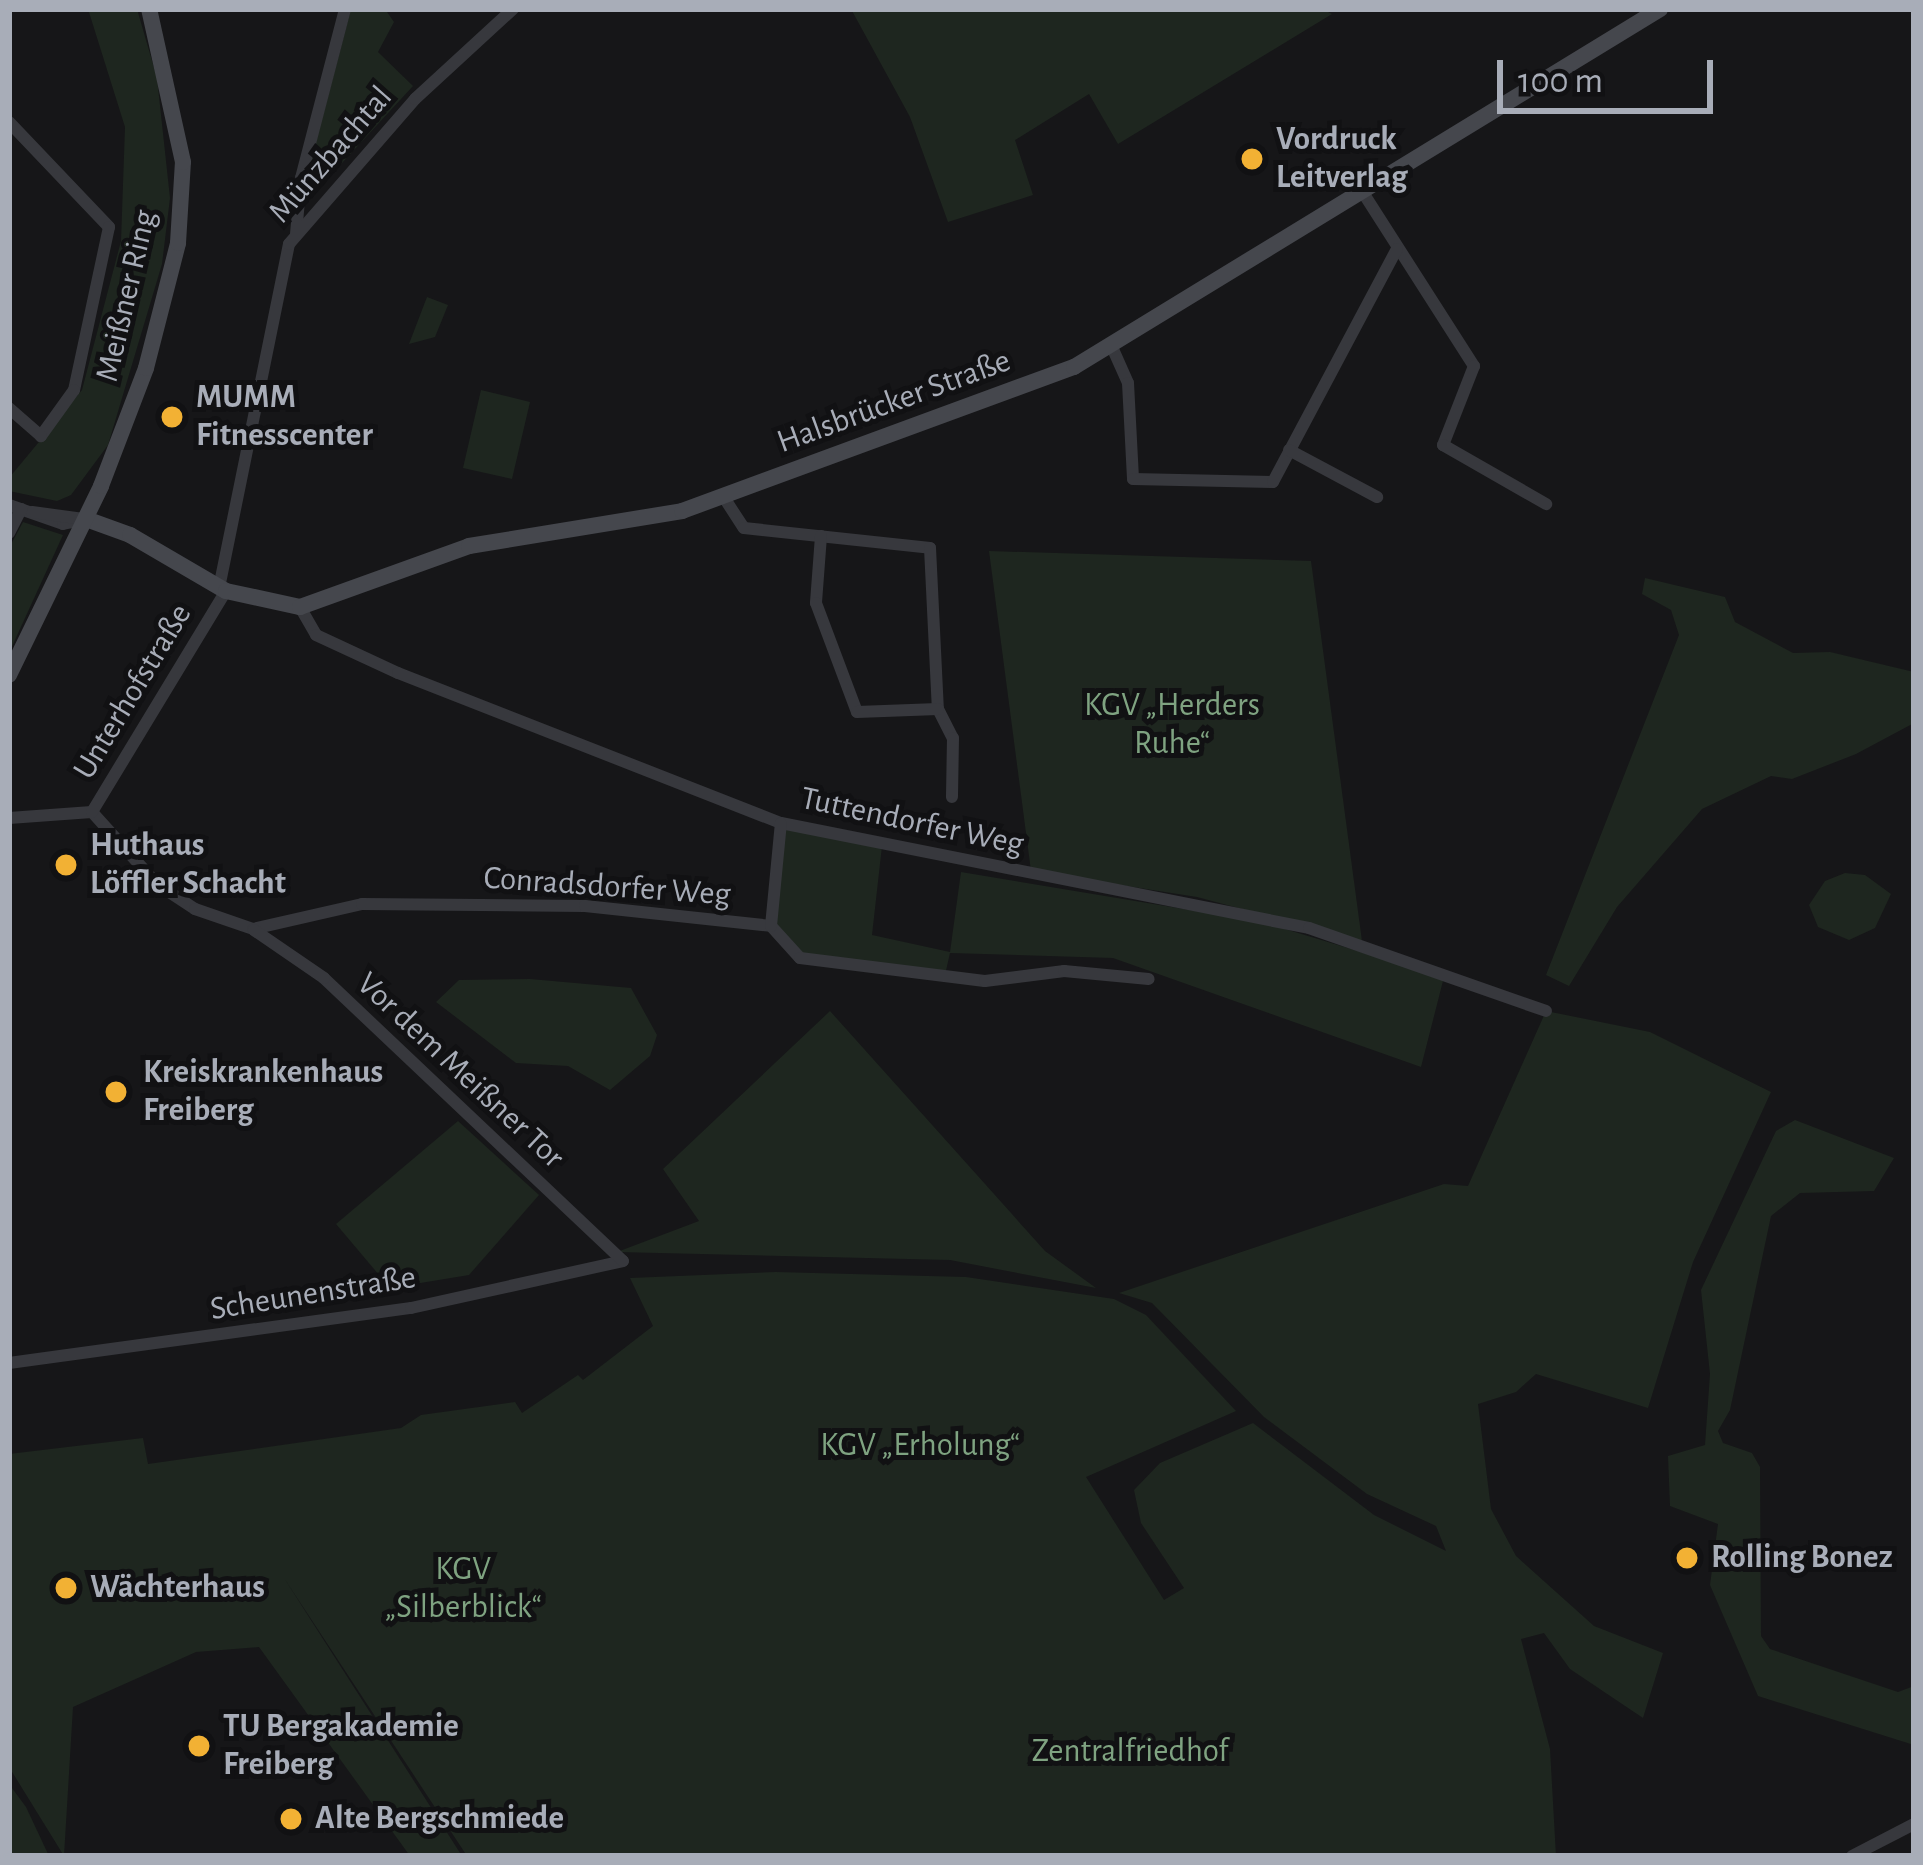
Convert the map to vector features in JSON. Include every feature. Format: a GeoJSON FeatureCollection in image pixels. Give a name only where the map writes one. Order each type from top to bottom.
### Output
{"type":"FeatureCollection","features":[{"type":"Feature","properties":{"kind":"main road","name":"Meißner Ring"},"geometry":{"type":"LineString","coordinates":[[9,675],[86,519],[146,368],[178,243],[183,162],[149,9]]}},
{"type":"Feature","properties":{"kind":"main road","name":"Halsbrücker Straße"},"geometry":{"type":"LineString","coordinates":[[300,607],[469,546],[668,515],[977,406],[1112,346],[1660,9]]}},
{"type":"Feature","properties":{"kind":"main road"},"geometry":{"type":"LineString","coordinates":[[86,519],[130,535],[223,589],[300,607]]}},
{"type":"Feature","properties":{"kind":"street"},"geometry":{"type":"LineString","coordinates":[[296,234],[301,178],[345,9]]}},
{"type":"Feature","properties":{"kind":"street","name":"Münzbachtal"},"geometry":{"type":"LineString","coordinates":[[223,589],[283,258],[296,234],[416,99],[513,9]]}},
{"type":"Feature","properties":{"kind":"street"},"geometry":{"type":"LineString","coordinates":[[9,122],[110,227],[79,378],[41,436],[9,408]]}},
{"type":"Feature","properties":{"kind":"street"},"geometry":{"type":"LineString","coordinates":[[1362,191],[1474,366],[1443,445],[1546,504]]}},
{"type":"Feature","properties":{"kind":"street"},"geometry":{"type":"LineString","coordinates":[[1112,346],[1128,383],[1133,479],[1273,482],[1397,249]]}},
{"type":"Feature","properties":{"kind":"street"},"geometry":{"type":"LineString","coordinates":[[1289,450],[1377,496]]}},
{"type":"Feature","properties":{"kind":"street"},"geometry":{"type":"LineString","coordinates":[[723,496],[744,528],[931,548],[938,709],[953,738],[952,797]]}},
{"type":"Feature","properties":{"kind":"street"},"geometry":{"type":"LineString","coordinates":[[9,532],[21,508],[63,524],[86,519]]}},
{"type":"Feature","properties":{"kind":"street"},"geometry":{"type":"LineString","coordinates":[[821,536],[816,603],[856,712],[938,709]]}},
{"type":"Feature","properties":{"kind":"street","name":"Unterhofstraße"},"geometry":{"type":"LineString","coordinates":[[9,818],[92,812],[223,589]]}},
{"type":"Feature","properties":{"kind":"street","name":"Tuttendorfer Weg"},"geometry":{"type":"LineString","coordinates":[[300,607],[316,635],[398,674],[782,823],[1309,928],[1546,1011]]}},
{"type":"Feature","properties":{"kind":"street","name":"Conradsdorfer Weg"},"geometry":{"type":"LineString","coordinates":[[92,812],[157,884],[195,909],[254,929],[398,902],[585,906],[770,926],[800,958],[985,981],[1064,971],[1149,979]]}},
{"type":"Feature","properties":{"kind":"street"},"geometry":{"type":"LineString","coordinates":[[770,926],[782,823]]}},
{"type":"Feature","properties":{"kind":"street","name":"Vor dem Meißner Tor"},"geometry":{"type":"LineString","coordinates":[[254,929],[324,978],[623,1261]]}},
{"type":"Feature","properties":{"kind":"street","name":"Scheunenstraße"},"geometry":{"type":"LineString","coordinates":[[9,1363],[397,1310],[623,1261]]}},
{"type":"Feature","properties":{"kind":"street"},"geometry":{"type":"LineString","coordinates":[[1852,1856],[1914,1824]]}},
{"type":"Feature","properties":{"kind":"green space"},"geometry":{"type":"Polygon","coordinates":[[[88,9],[137,9],[157,78],[170,198],[162,264],[108,445],[71,495],[57,501],[9,491],[9,478],[82,390],[121,241],[125,127],[88,9]]]}},
{"type":"Feature","properties":{"kind":"green space"},"geometry":{"type":"Polygon","coordinates":[[[351,9],[385,9],[394,22],[378,52],[413,86],[307,201],[301,199],[351,9]]]}},
{"type":"Feature","properties":{"kind":"green space"},"geometry":{"type":"Polygon","coordinates":[[[851,9],[1322,9],[1332,14],[1118,144],[1089,94],[1015,140],[1033,195],[948,222],[910,117],[851,9]]]}},
{"type":"Feature","properties":{"kind":"green space"},"geometry":{"type":"Polygon","coordinates":[[[427,297],[448,305],[435,337],[409,344],[427,297]]]}},
{"type":"Feature","properties":{"kind":"green space"},"geometry":{"type":"Polygon","coordinates":[[[481,390],[530,402],[512,479],[463,468],[481,390]]]}},
{"type":"Feature","properties":{"kind":"green space"},"geometry":{"type":"Polygon","coordinates":[[[23,522],[63,535],[9,653],[9,548],[23,522]]]}},
{"type":"Feature","properties":{"kind":"green space","name":"KGV „Herders Ruhe“"},"geometry":{"type":"Polygon","coordinates":[[[989,551],[1311,561],[1362,941],[1197,897],[1031,871],[989,551]]]}},
{"type":"Feature","properties":{"kind":"green space"},"geometry":{"type":"Polygon","coordinates":[[[1645,578],[1725,597],[1735,622],[1793,653],[1830,652],[1914,672],[1914,723],[1856,754],[1792,779],[1771,776],[1702,809],[1617,907],[1569,986],[1546,975],[1679,635],[1671,610],[1642,594],[1645,578]]]}},
{"type":"Feature","properties":{"kind":"green space"},"geometry":{"type":"Polygon","coordinates":[[[781,823],[882,846],[872,935],[950,952],[961,872],[1262,922],[1444,977],[1421,1067],[1113,958],[950,953],[945,975],[800,958],[771,926],[781,823]]]}},
{"type":"Feature","properties":{"kind":"green space"},"geometry":{"type":"Polygon","coordinates":[[[1845,873],[1865,875],[1891,894],[1875,928],[1849,940],[1818,927],[1809,905],[1825,881],[1845,873]]]}},
{"type":"Feature","properties":{"kind":"green space"},"geometry":{"type":"Polygon","coordinates":[[[530,979],[631,988],[657,1035],[650,1056],[610,1090],[568,1066],[516,1063],[436,1002],[459,980],[530,979]]]}},
{"type":"Feature","properties":{"kind":"green space"},"geometry":{"type":"Polygon","coordinates":[[[830,1011],[1045,1251],[1096,1288],[950,1260],[617,1252],[699,1221],[663,1169],[830,1011]]]}},
{"type":"Feature","properties":{"kind":"green space"},"geometry":{"type":"Polygon","coordinates":[[[1546,1011],[1650,1032],[1771,1092],[1693,1262],[1648,1408],[1536,1374],[1516,1392],[1478,1404],[1491,1509],[1516,1556],[1594,1626],[1663,1653],[1643,1718],[1570,1669],[1544,1633],[1521,1639],[1550,1749],[1556,1856],[467,1856],[284,1578],[462,1856],[410,1856],[259,1647],[196,1652],[73,1707],[64,1856],[9,1767],[9,1454],[143,1438],[148,1464],[401,1428],[421,1415],[515,1402],[522,1413],[578,1375],[583,1380],[653,1326],[630,1278],[776,1272],[966,1277],[1114,1299],[1146,1315],[1236,1411],[1086,1477],[1164,1600],[1184,1588],[1141,1523],[1134,1490],[1160,1463],[1253,1423],[1374,1515],[1446,1551],[1436,1526],[1367,1494],[1264,1417],[1152,1303],[1119,1293],[1444,1184],[1468,1186],[1546,1011]]]}},
{"type":"Feature","properties":{"kind":"green space"},"geometry":{"type":"Polygon","coordinates":[[[1795,1120],[1894,1158],[1874,1191],[1800,1193],[1771,1216],[1730,1410],[1718,1431],[1723,1443],[1752,1453],[1760,1467],[1761,1636],[1770,1649],[1898,1692],[1914,1686],[1914,1745],[1758,1696],[1710,1585],[1718,1524],[1670,1506],[1668,1456],[1705,1445],[1710,1374],[1701,1290],[1776,1131],[1795,1120]]]}},
{"type":"Feature","properties":{"kind":"green space"},"geometry":{"type":"Polygon","coordinates":[[[458,1121],[539,1195],[469,1275],[390,1288],[336,1224],[458,1121]]]}},
{"type":"Feature","properties":{"kind":"green space"},"geometry":{"type":"Polygon","coordinates":[[[9,1784],[26,1807],[49,1856],[9,1856],[9,1784]]]}},
{"type":"Feature","properties":{"kind":"place","name":"Vordruck Leitverlag"},"geometry":{"type":"Point","coordinates":[1252,159]}},
{"type":"Feature","properties":{"kind":"place","name":"MUMM Fitnesscenter"},"geometry":{"type":"Point","coordinates":[172,417]}},
{"type":"Feature","properties":{"kind":"place","name":"Huthaus Löffler Schacht"},"geometry":{"type":"Point","coordinates":[66,865]}},
{"type":"Feature","properties":{"kind":"place","name":"Kreiskrankenhaus Freiberg"},"geometry":{"type":"Point","coordinates":[116,1092]}},
{"type":"Feature","properties":{"kind":"place","name":"Rolling Bonez"},"geometry":{"type":"Point","coordinates":[1687,1558]}},
{"type":"Feature","properties":{"kind":"place","name":"Wächterhaus"},"geometry":{"type":"Point","coordinates":[66,1588]}},
{"type":"Feature","properties":{"kind":"place","name":"TU Bergakademie Freiberg"},"geometry":{"type":"Point","coordinates":[199,1746]}},
{"type":"Feature","properties":{"kind":"place","name":"Alte Bergschmiede"},"geometry":{"type":"Point","coordinates":[291,1819]}},
{"type":"Feature","properties":{"kind":"park label","name":"KGV „Erholung“"},"geometry":{"type":"Point","coordinates":[920,1446]}},
{"type":"Feature","properties":{"kind":"park label","name":"KGV „Silberblick“"},"geometry":{"type":"Point","coordinates":[463,1589]}},
{"type":"Feature","properties":{"kind":"park label","name":"Zentralfriedhof"},"geometry":{"type":"Point","coordinates":[1130,1752]}}]}
